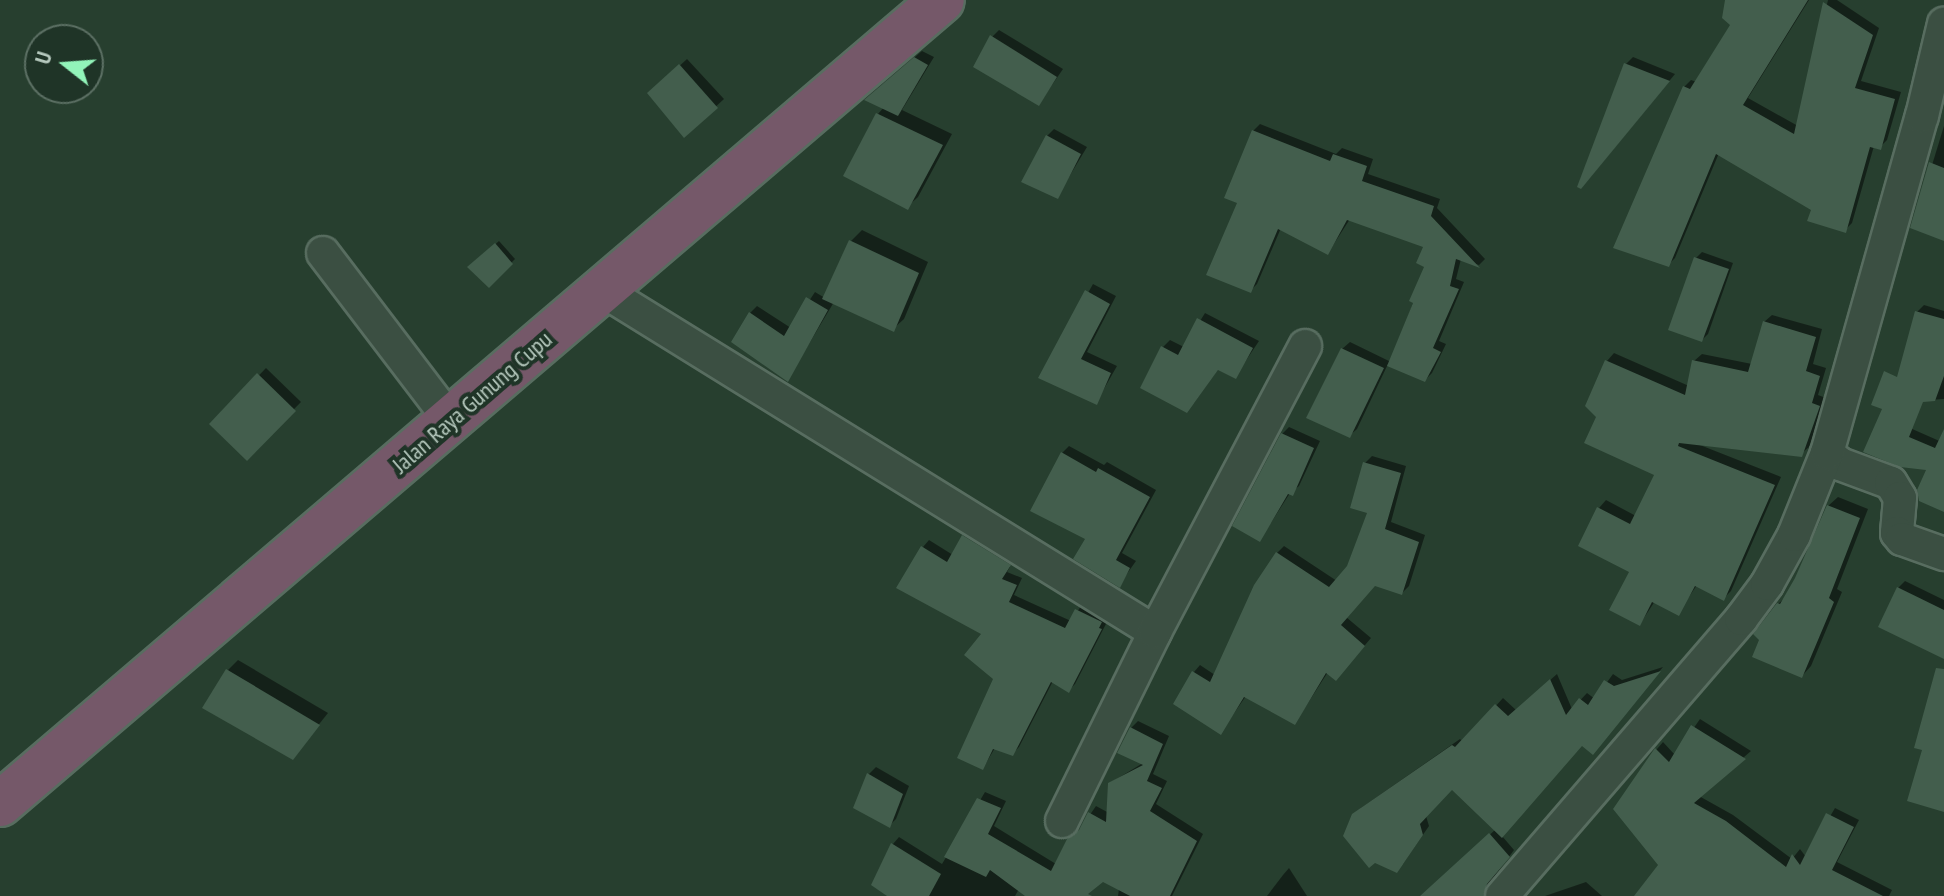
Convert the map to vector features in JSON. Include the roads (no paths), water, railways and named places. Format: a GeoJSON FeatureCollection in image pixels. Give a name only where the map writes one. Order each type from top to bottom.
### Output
{"type":"FeatureCollection","features":[{"type":"Feature","properties":{"kind":"highway","name":"Jalan Raya Gunung Cupu"},"geometry":{"type":"LineString","coordinates":[[0,804],[942,0]]}},
{"type":"Feature","properties":{"kind":"street"},"geometry":{"type":"LineString","coordinates":[[1502,896],[1767,584],[1794,535],[1827,453],[1922,116],[1944,24]]}},
{"type":"Feature","properties":{"kind":"street"},"geometry":{"type":"LineString","coordinates":[[323,253],[451,421]]}},
{"type":"Feature","properties":{"kind":"street"},"geometry":{"type":"LineString","coordinates":[[602,290],[1155,632]]}},
{"type":"Feature","properties":{"kind":"street"},"geometry":{"type":"LineString","coordinates":[[1062,821],[1155,632],[1305,346]]}},
{"type":"Feature","properties":{"kind":"street"},"geometry":{"type":"LineString","coordinates":[[1827,453],[1840,464],[1891,483],[1900,498],[1895,525],[1897,533],[1902,539],[1944,554]]}}]}
